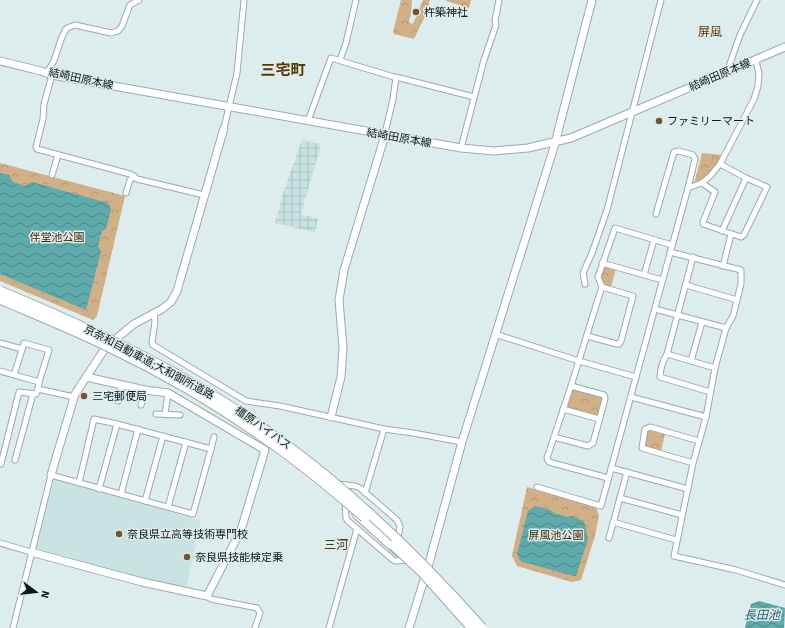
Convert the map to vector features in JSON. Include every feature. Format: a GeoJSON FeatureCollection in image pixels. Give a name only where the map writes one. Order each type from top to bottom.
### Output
{"type":"FeatureCollection","features":[{"type":"Feature","properties":{"kind":"highway","name":"橿原バイパス"},"geometry":{"type":"LineString","coordinates":[[0,290],[114,340],[180,374],[274,434],[338,484],[382,521],[428,567],[483,628]]}},
{"type":"Feature","properties":{"kind":"highway","name":"京奈和自動車道;大和御所道路"},"geometry":{"type":"LineString","coordinates":[[0,290],[68,320],[146,358],[221,401],[274,436],[322,472],[380,523],[426,567],[483,628]]}},
{"type":"Feature","properties":{"kind":"highway","name":"橿原バイパス"},"geometry":{"type":"LineString","coordinates":[[0,300],[106,347],[174,383],[215,407],[268,443],[321,482],[345,503],[407,560],[471,628]]}},
{"type":"Feature","properties":{"kind":"highway","name":"京奈和自動車道;大和御所道路"},"geometry":{"type":"LineString","coordinates":[[0,300],[111,347],[136,360],[216,406],[269,441],[340,496],[375,527],[422,572],[471,628]]}},
{"type":"Feature","properties":{"kind":"street"},"geometry":{"type":"LineString","coordinates":[[139,0],[130,4],[122,26],[118,31],[111,32],[75,24],[67,28],[59,44],[49,74],[43,119],[36,147],[37,149],[130,174],[137,179],[204,195]]}},
{"type":"Feature","properties":{"kind":"street"},"geometry":{"type":"LineString","coordinates":[[14,628],[31,552],[51,475],[76,391],[106,347],[134,324],[162,309],[171,302],[177,291],[224,128],[237,73],[244,0]]}},
{"type":"Feature","properties":{"kind":"street"},"geometry":{"type":"LineString","coordinates":[[340,60],[346,43],[356,0]]}},
{"type":"Feature","properties":{"kind":"street"},"geometry":{"type":"LineString","coordinates":[[461,148],[484,60],[496,25],[495,21],[499,0]]}},
{"type":"Feature","properties":{"kind":"street"},"geometry":{"type":"LineString","coordinates":[[409,628],[425,578],[462,442],[554,143],[592,0]]}},
{"type":"Feature","properties":{"kind":"street"},"geometry":{"type":"LineString","coordinates":[[585,284],[583,273],[592,253],[607,210],[661,0]]}},
{"type":"Feature","properties":{"kind":"street"},"geometry":{"type":"LineString","coordinates":[[727,72],[740,35],[757,0]]}},
{"type":"Feature","properties":{"kind":"street","name":"結崎田原本線"},"geometry":{"type":"LineString","coordinates":[[0,61],[49,74],[228,107],[461,148],[494,151],[528,148],[571,138],[785,47]]}},
{"type":"Feature","properties":{"kind":"street"},"geometry":{"type":"LineString","coordinates":[[308,121],[331,58],[396,77],[474,97]]}},
{"type":"Feature","properties":{"kind":"street"},"geometry":{"type":"LineString","coordinates":[[688,188],[702,183],[720,164],[754,99],[758,86],[756,60]]}},
{"type":"Feature","properties":{"kind":"street"},"geometry":{"type":"LineString","coordinates":[[331,417],[341,377],[343,348],[339,300],[344,270],[385,135],[396,77]]}},
{"type":"Feature","properties":{"kind":"street"},"geometry":{"type":"LineString","coordinates":[[537,487],[601,506],[688,188],[695,160],[693,155],[679,151],[674,152],[656,214]]}},
{"type":"Feature","properties":{"kind":"street"},"geometry":{"type":"LineString","coordinates":[[52,175],[58,155]]}},
{"type":"Feature","properties":{"kind":"street"},"geometry":{"type":"LineString","coordinates":[[702,183],[715,192],[703,224],[741,237],[744,235],[767,187],[720,164]]}},
{"type":"Feature","properties":{"kind":"street"},"geometry":{"type":"LineString","coordinates":[[126,192],[130,180],[134,176]]}},
{"type":"Feature","properties":{"kind":"street"},"geometry":{"type":"LineString","coordinates":[[722,231],[746,178]]}},
{"type":"Feature","properties":{"kind":"street"},"geometry":{"type":"LineString","coordinates":[[608,478],[549,462],[547,458],[602,287],[598,277],[615,228],[672,245]]}},
{"type":"Feature","properties":{"kind":"street"},"geometry":{"type":"LineString","coordinates":[[724,266],[731,234]]}},
{"type":"Feature","properties":{"kind":"street"},"geometry":{"type":"LineString","coordinates":[[644,275],[654,240]]}},
{"type":"Feature","properties":{"kind":"street"},"geometry":{"type":"LineString","coordinates":[[670,252],[741,270],[741,284],[733,316],[726,328],[715,368],[706,417],[693,463],[676,540],[674,556],[736,570],[785,585]]}},
{"type":"Feature","properties":{"kind":"street"},"geometry":{"type":"LineString","coordinates":[[693,258],[660,377],[710,392]]}},
{"type":"Feature","properties":{"kind":"street"},"geometry":{"type":"LineString","coordinates":[[602,264],[662,280]]}},
{"type":"Feature","properties":{"kind":"street"},"geometry":{"type":"LineString","coordinates":[[686,285],[737,300]]}},
{"type":"Feature","properties":{"kind":"street"},"geometry":{"type":"LineString","coordinates":[[587,336],[617,344],[621,341],[633,296],[602,287]]}},
{"type":"Feature","properties":{"kind":"street"},"geometry":{"type":"LineString","coordinates":[[655,309],[726,328]]}},
{"type":"Feature","properties":{"kind":"street"},"geometry":{"type":"LineString","coordinates":[[154,313],[155,322],[152,342],[153,345],[246,401],[331,417],[384,429],[462,442]]}},
{"type":"Feature","properties":{"kind":"street"},"geometry":{"type":"LineString","coordinates":[[691,360],[702,322]]}},
{"type":"Feature","properties":{"kind":"street"},"geometry":{"type":"LineString","coordinates":[[495,334],[579,361],[636,377]]}},
{"type":"Feature","properties":{"kind":"street"},"geometry":{"type":"LineString","coordinates":[[0,343],[22,349]]}},
{"type":"Feature","properties":{"kind":"street"},"geometry":{"type":"LineString","coordinates":[[14,375],[24,343],[49,350],[38,389],[36,394],[34,394],[15,460]]}},
{"type":"Feature","properties":{"kind":"street"},"geometry":{"type":"LineString","coordinates":[[667,354],[715,368]]}},
{"type":"Feature","properties":{"kind":"street"},"geometry":{"type":"LineString","coordinates":[[0,371],[39,382]]}},
{"type":"Feature","properties":{"kind":"street"},"geometry":{"type":"LineString","coordinates":[[86,377],[145,390],[168,393],[265,450],[241,530],[207,596]]}},
{"type":"Feature","properties":{"kind":"street"},"geometry":{"type":"LineString","coordinates":[[118,400],[121,385]]}},
{"type":"Feature","properties":{"kind":"street"},"geometry":{"type":"LineString","coordinates":[[554,437],[588,446],[593,443],[605,399],[604,395],[571,386]]}},
{"type":"Feature","properties":{"kind":"street"},"geometry":{"type":"LineString","coordinates":[[38,389],[74,397]]}},
{"type":"Feature","properties":{"kind":"street"},"geometry":{"type":"LineString","coordinates":[[141,405],[145,390]]}},
{"type":"Feature","properties":{"kind":"street"},"geometry":{"type":"LineString","coordinates":[[1,464],[19,392],[34,394]]}},
{"type":"Feature","properties":{"kind":"street"},"geometry":{"type":"LineString","coordinates":[[165,414],[168,393]]}},
{"type":"Feature","properties":{"kind":"street"},"geometry":{"type":"LineString","coordinates":[[630,397],[706,417]]}},
{"type":"Feature","properties":{"kind":"street"},"geometry":{"type":"LineString","coordinates":[[562,409],[599,419]]}},
{"type":"Feature","properties":{"kind":"street"},"geometry":{"type":"LineString","coordinates":[[156,414],[180,415]]}},
{"type":"Feature","properties":{"kind":"street"},"geometry":{"type":"LineString","coordinates":[[79,483],[94,419],[211,448]]}},
{"type":"Feature","properties":{"kind":"street"},"geometry":{"type":"LineString","coordinates":[[99,489],[117,424]]}},
{"type":"Feature","properties":{"kind":"street"},"geometry":{"type":"LineString","coordinates":[[693,463],[642,448],[644,436],[646,429],[650,428],[699,441]]}},
{"type":"Feature","properties":{"kind":"street"},"geometry":{"type":"LineString","coordinates":[[120,494],[138,429]]}},
{"type":"Feature","properties":{"kind":"street"},"geometry":{"type":"LineString","coordinates":[[365,493],[384,429]]}},
{"type":"Feature","properties":{"kind":"street"},"geometry":{"type":"LineString","coordinates":[[145,501],[163,436]]}},
{"type":"Feature","properties":{"kind":"street"},"geometry":{"type":"LineString","coordinates":[[51,475],[193,514],[214,437]]}},
{"type":"Feature","properties":{"kind":"street"},"geometry":{"type":"LineString","coordinates":[[168,507],[186,442]]}},
{"type":"Feature","properties":{"kind":"street"},"geometry":{"type":"LineString","coordinates":[[611,468],[688,488]]}},
{"type":"Feature","properties":{"kind":"street"},"geometry":{"type":"LineString","coordinates":[[609,538],[627,472]]}},
{"type":"Feature","properties":{"kind":"street"},"geometry":{"type":"LineString","coordinates":[[338,484],[355,486],[397,520],[400,526],[398,538]]}},
{"type":"Feature","properties":{"kind":"street"},"geometry":{"type":"LineString","coordinates":[[620,498],[682,515]]}},
{"type":"Feature","properties":{"kind":"street"},"geometry":{"type":"LineString","coordinates":[[345,503],[346,518],[357,529],[395,561],[407,560]]}},
{"type":"Feature","properties":{"kind":"street"},"geometry":{"type":"LineString","coordinates":[[613,522],[676,540]]}},
{"type":"Feature","properties":{"kind":"street"},"geometry":{"type":"LineString","coordinates":[[329,628],[357,529]]}},
{"type":"Feature","properties":{"kind":"street"},"geometry":{"type":"LineString","coordinates":[[0,544],[142,582],[207,596],[211,599],[257,608],[260,614],[255,628]]}},
{"type":"Feature","properties":{"kind":"shaded area"},"geometry":{"type":"Polygon","coordinates":[[[302,140],[321,144],[301,214],[318,219],[315,232],[275,223],[284,191],[302,140]]]}},
{"type":"Feature","properties":{"kind":"shaded area","name":"奈良県立高等技術専門校"},"geometry":{"type":"Polygon","coordinates":[[[55,477],[201,521],[186,589],[157,583],[36,548],[55,477]]]}},
{"type":"Feature","properties":{"kind":"green space"},"geometry":{"type":"Polygon","coordinates":[[[401,0],[412,0],[409,21],[413,24],[423,0],[430,0],[425,16],[414,39],[394,34],[393,32],[401,0]]]}},
{"type":"Feature","properties":{"kind":"green space"},"geometry":{"type":"Polygon","coordinates":[[[471,0],[469,8],[446,1],[471,0]]]}},
{"type":"Feature","properties":{"kind":"green space"},"geometry":{"type":"Polygon","coordinates":[[[702,153],[722,155],[718,164],[711,172],[694,184],[702,153]]]}},
{"type":"Feature","properties":{"kind":"green space","name":"伴堂池公園"},"geometry":{"type":"Polygon","coordinates":[[[0,163],[125,196],[97,316],[93,320],[0,281],[0,163]]]}},
{"type":"Feature","properties":{"kind":"green space"},"geometry":{"type":"Polygon","coordinates":[[[604,267],[616,269],[611,287],[603,285],[600,276],[604,267]]]}},
{"type":"Feature","properties":{"kind":"green space"},"geometry":{"type":"Polygon","coordinates":[[[573,389],[601,397],[603,400],[598,415],[596,416],[565,407],[571,390],[573,389]]]}},
{"type":"Feature","properties":{"kind":"green space"},"geometry":{"type":"Polygon","coordinates":[[[647,430],[665,434],[661,451],[645,447],[643,444],[647,430]]]}},
{"type":"Feature","properties":{"kind":"green space","name":"屏風池公園"},"geometry":{"type":"Polygon","coordinates":[[[527,487],[596,507],[599,515],[595,536],[581,580],[572,582],[517,566],[512,556],[527,487]]]}},
{"type":"Feature","properties":{"kind":"water","name":"伴堂池公園"},"geometry":{"type":"Polygon","coordinates":[[[0,173],[9,175],[13,182],[25,186],[32,182],[108,203],[111,209],[106,229],[102,231],[98,246],[101,251],[86,310],[0,274],[0,173]]]}},
{"type":"Feature","properties":{"kind":"water","name":"屏風池公園"},"geometry":{"type":"Polygon","coordinates":[[[535,506],[584,521],[588,539],[576,576],[520,561],[517,554],[528,511],[535,506]]]}},
{"type":"Feature","properties":{"kind":"water","name":"長田池"},"geometry":{"type":"Polygon","coordinates":[[[759,601],[785,608],[784,628],[745,628],[751,604],[759,601]]]}},
{"type":"Feature","properties":{"kind":"place","name":"杵築神社"},"geometry":{"type":"Point","coordinates":[416,12]}},
{"type":"Feature","properties":{"kind":"place","name":"ファミリーマート"},"geometry":{"type":"Point","coordinates":[659,121]}},
{"type":"Feature","properties":{"kind":"place","name":"三宅郵便局"},"geometry":{"type":"Point","coordinates":[84,396]}},
{"type":"Feature","properties":{"kind":"place","name":"奈良県立高等技術専門校"},"geometry":{"type":"Point","coordinates":[119,534]}},
{"type":"Feature","properties":{"kind":"place","name":"奈良県技能検定乗"},"geometry":{"type":"Point","coordinates":[187,557]}},
{"type":"Feature","properties":{"kind":"district","name":"屏風"},"geometry":{"type":"Point","coordinates":[710,32]}},
{"type":"Feature","properties":{"kind":"district","name":"三宅町"},"geometry":{"type":"Point","coordinates":[283,70]}},
{"type":"Feature","properties":{"kind":"district","name":"三河"},"geometry":{"type":"Point","coordinates":[336,545]}}]}
